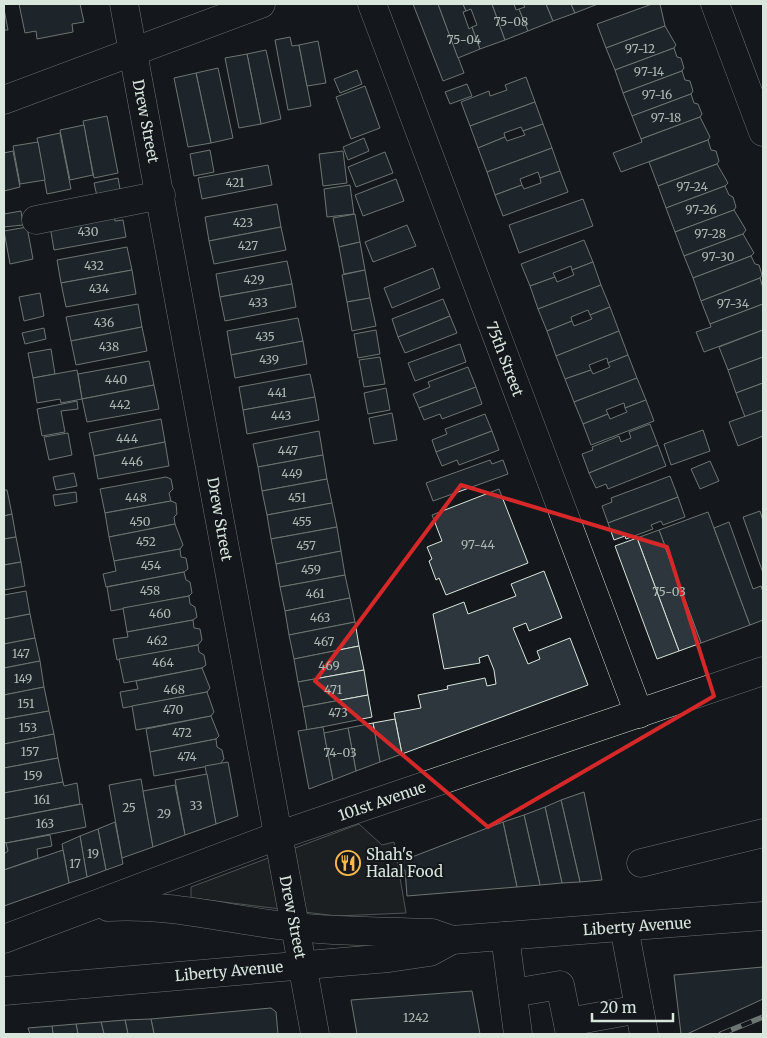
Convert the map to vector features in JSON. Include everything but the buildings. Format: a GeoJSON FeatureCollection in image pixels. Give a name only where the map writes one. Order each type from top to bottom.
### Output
{"type":"FeatureCollection","features":[{"type":"Feature","properties":{"kind":"street","name":"Drew Street"},"geometry":{"type":"LineString","coordinates":[[124,4],[161,195],[315,1034]]}},
{"type":"Feature","properties":{"kind":"street"},"geometry":{"type":"LineString","coordinates":[[4,100],[261,4]]}},
{"type":"Feature","properties":{"kind":"street","name":"75th Street"},"geometry":{"type":"LineString","coordinates":[[372,4],[639,714]]}},
{"type":"Feature","properties":{"kind":"street"},"geometry":{"type":"LineString","coordinates":[[715,4],[763,132]]}},
{"type":"Feature","properties":{"kind":"street"},"geometry":{"type":"LineString","coordinates":[[36,220],[161,195]]}},
{"type":"Feature","properties":{"kind":"street","name":"101st Avenue"},"geometry":{"type":"LineString","coordinates":[[4,940],[278,836],[763,671]]}},
{"type":"Feature","properties":{"kind":"street"},"geometry":{"type":"LineString","coordinates":[[641,863],[763,833]]}},
{"type":"Feature","properties":{"kind":"street","name":"Liberty Avenue"},"geometry":{"type":"LineString","coordinates":[[89,908],[128,906],[212,914],[294,927],[432,933],[452,940],[763,916]]}},
{"type":"Feature","properties":{"kind":"street"},"geometry":{"type":"LineString","coordinates":[[513,994],[560,985],[569,1028],[642,1022],[624,927]]}},
{"type":"Feature","properties":{"kind":"street"},"geometry":{"type":"LineString","coordinates":[[505,936],[518,1034]]}},
{"type":"Feature","properties":{"kind":"street","name":"Liberty Avenue"},"geometry":{"type":"LineString","coordinates":[[4,991],[430,952],[452,940]]}},
{"type":"Feature","properties":{"kind":"highlighted area"},"geometry":{"type":"Polygon","coordinates":[[[461,485],[667,547],[714,696],[488,827],[315,681],[461,485]]]}},
{"type":"Feature","properties":{"kind":"shaded area"},"geometry":{"type":"Polygon","coordinates":[[[359,824],[382,845],[394,842],[406,913],[337,916],[191,898],[191,887],[359,824]]]}},
{"type":"Feature","properties":{"kind":"railway"},"geometry":{"type":"LineString","coordinates":[[721,1034],[763,1017]]}},
{"type":"Feature","properties":{"kind":"place","name":"Shah's Halal Food"},"geometry":{"type":"Point","coordinates":[348,863]}}]}
